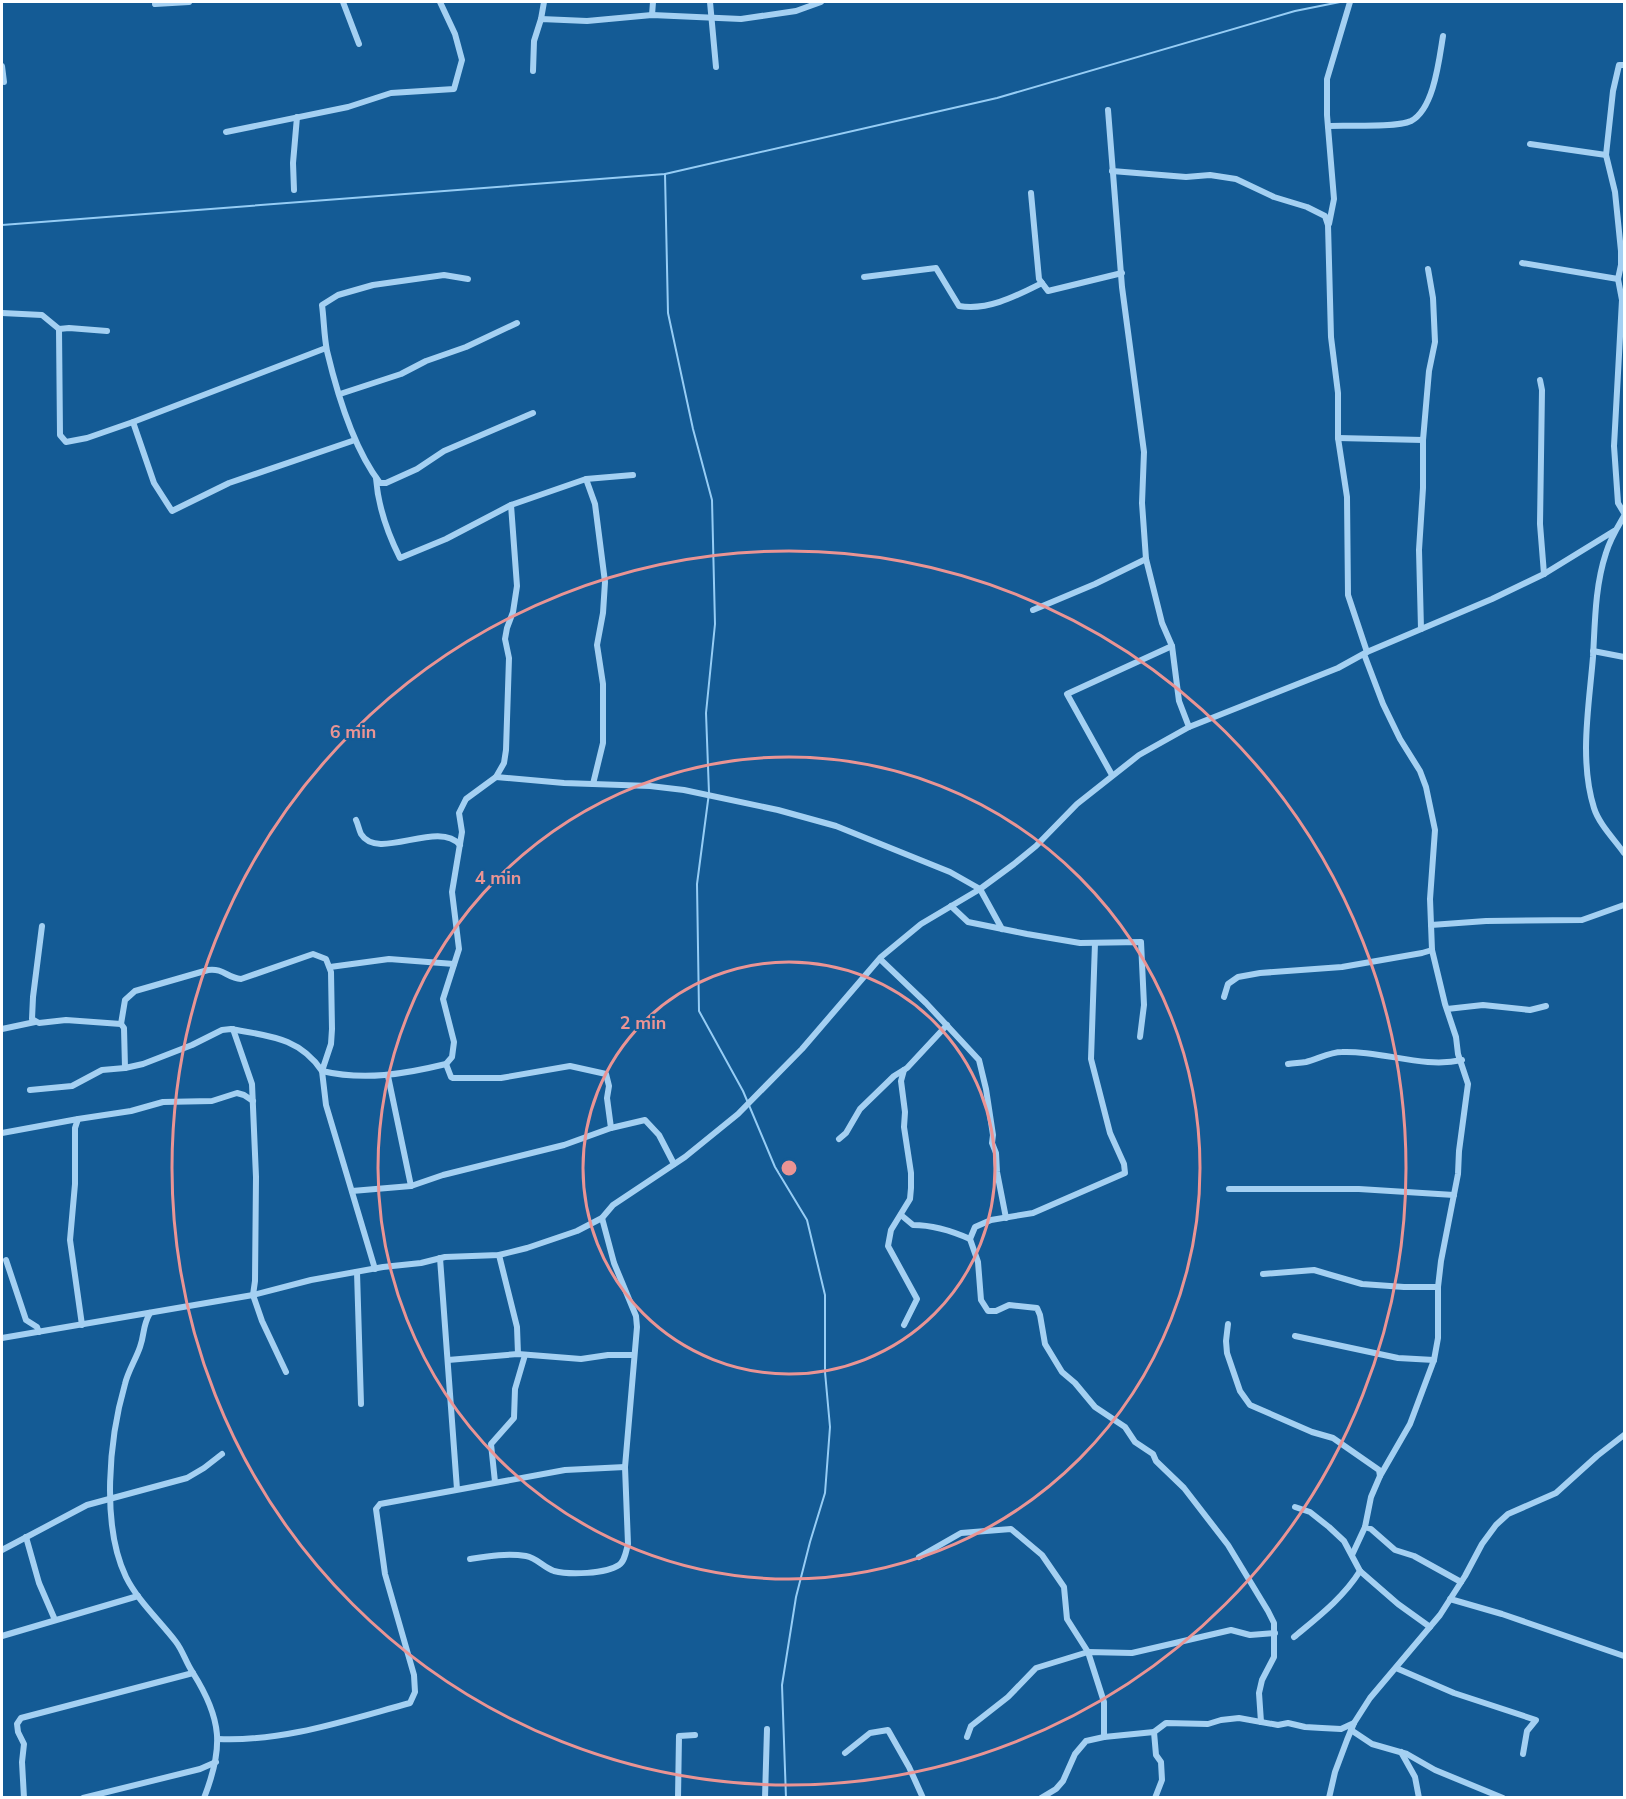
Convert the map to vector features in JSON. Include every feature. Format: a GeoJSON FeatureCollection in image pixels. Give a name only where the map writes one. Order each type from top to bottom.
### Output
{"type":"FeatureCollection","features":[{"type":"Feature","properties":{"kind":"street"},"geometry":{"type":"LineString","coordinates":[[154,4],[189,2]]}},
{"type":"Feature","properties":{"kind":"street"},"geometry":{"type":"LineString","coordinates":[[343,2],[359,44]]}},
{"type":"Feature","properties":{"kind":"street"},"geometry":{"type":"LineString","coordinates":[[226,132],[348,107],[391,93],[454,88],[462,60],[455,34],[440,2]]}},
{"type":"Feature","properties":{"kind":"street"},"geometry":{"type":"LineString","coordinates":[[533,71],[534,41],[544,2]]}},
{"type":"Feature","properties":{"kind":"street"},"geometry":{"type":"LineString","coordinates":[[652,15],[653,2]]}},
{"type":"Feature","properties":{"kind":"street"},"geometry":{"type":"LineString","coordinates":[[710,2],[716,67]]}},
{"type":"Feature","properties":{"kind":"street"},"geometry":{"type":"LineString","coordinates":[[541,19],[587,21],[652,15],[741,19],[796,11],[821,2]]}},
{"type":"Feature","properties":{"kind":"street"},"geometry":{"type":"LineString","coordinates":[[1350,2],[1328,79],[1328,126],[1334,199],[1329,225],[1331,337],[1338,393],[1338,438],[1347,497],[1348,595],[1383,704],[1400,739],[1420,771],[1425,787],[1435,830],[1430,899],[1432,950],[1456,1037],[1458,1054],[1462,1060],[1468,1084],[1458,1174],[1441,1261],[1438,1287],[1438,1338],[1434,1360],[1410,1424],[1380,1476],[1371,1497],[1365,1527],[1352,1555]]}},
{"type":"Feature","properties":{"kind":"street"},"geometry":{"type":"LineString","coordinates":[[1328,126],[1400,124],[1412,120],[1423,109],[1431,93],[1443,36]]}},
{"type":"Feature","properties":{"kind":"street"},"geometry":{"type":"LineString","coordinates":[[1624,65],[1619,65],[1613,91],[1606,155],[1615,192],[1621,251],[1618,279],[1622,300],[1615,459],[1618,503],[1624,514],[1614,531],[1606,553],[1599,584],[1588,728],[1588,782],[1594,810],[1602,825],[1624,853]]}},
{"type":"Feature","properties":{"kind":"street"},"geometry":{"type":"LineString","coordinates":[[2,66],[4,82]]}},
{"type":"Feature","properties":{"kind":"street"},"geometry":{"type":"LineString","coordinates":[[1108,110],[1136,408],[1144,453],[1142,504],[1146,559],[1162,623],[1172,646],[1179,701],[1189,727]]}},
{"type":"Feature","properties":{"kind":"street"},"geometry":{"type":"LineString","coordinates":[[294,190],[293,163],[297,117]]}},
{"type":"Feature","properties":{"kind":"street"},"geometry":{"type":"LineString","coordinates":[[1530,144],[1606,155]]}},
{"type":"Feature","properties":{"kind":"street"},"geometry":{"type":"LineString","coordinates":[[1112,171],[1186,177],[1210,175],[1236,179],[1274,197],[1318,212],[1325,216],[1329,225]]}},
{"type":"Feature","properties":{"kind":"street"},"geometry":{"type":"LineString","coordinates":[[1031,193],[1039,279],[1048,291],[1122,273]]}},
{"type":"Feature","properties":{"kind":"street"},"geometry":{"type":"LineString","coordinates":[[1522,263],[1618,279]]}},
{"type":"Feature","properties":{"kind":"street"},"geometry":{"type":"LineString","coordinates":[[864,277],[936,268],[959,306],[972,308],[1000,302],[1042,283]]}},
{"type":"Feature","properties":{"kind":"street"},"geometry":{"type":"LineString","coordinates":[[1420,629],[1419,550],[1425,453],[1423,440],[1429,371],[1435,342],[1433,298],[1428,269]]}},
{"type":"Feature","properties":{"kind":"street"},"geometry":{"type":"LineString","coordinates":[[468,279],[444,276],[373,285],[338,295],[322,305],[326,348],[355,440],[380,483],[386,483],[417,469],[444,451],[533,413]]}},
{"type":"Feature","properties":{"kind":"street"},"geometry":{"type":"LineString","coordinates":[[2,313],[42,315],[59,329],[107,331]]}},
{"type":"Feature","properties":{"kind":"street"},"geometry":{"type":"LineString","coordinates":[[340,394],[401,375],[426,361],[466,347],[517,324]]}},
{"type":"Feature","properties":{"kind":"street"},"geometry":{"type":"LineString","coordinates":[[59,329],[60,435],[66,442],[87,438],[132,422],[326,348]]}},
{"type":"Feature","properties":{"kind":"street"},"geometry":{"type":"LineString","coordinates":[[1540,380],[1542,390],[1540,524],[1544,574]]}},
{"type":"Feature","properties":{"kind":"street"},"geometry":{"type":"LineString","coordinates":[[132,422],[154,483],[172,511],[229,483],[355,440]]}},
{"type":"Feature","properties":{"kind":"street"},"geometry":{"type":"LineString","coordinates":[[1338,438],[1423,440]]}},
{"type":"Feature","properties":{"kind":"street"},"geometry":{"type":"LineString","coordinates":[[376,477],[378,500],[389,536],[400,558],[446,539],[511,505],[586,479],[633,476]]}},
{"type":"Feature","properties":{"kind":"street"},"geometry":{"type":"LineString","coordinates":[[586,479],[595,504],[605,582],[603,614],[597,645],[603,684],[603,743],[593,784]]}},
{"type":"Feature","properties":{"kind":"street"},"geometry":{"type":"LineString","coordinates":[[30,1090],[72,1086],[102,1070],[143,1064],[192,1045],[222,1030],[232,1029],[289,1041],[314,1059],[322,1071],[332,1073],[388,1076],[446,1064],[452,1057],[454,1042],[443,999],[459,942],[452,892],[462,832],[459,818],[466,799],[496,777],[504,763],[506,750],[509,658],[505,639],[513,612],[517,586],[511,505]]}},
{"type":"Feature","properties":{"kind":"street"},"geometry":{"type":"LineString","coordinates":[[2,1338],[253,1295],[311,1280],[440,1258],[499,1255],[578,1231],[602,1218],[614,1205],[674,1164],[738,1114],[802,1048],[880,959],[921,924],[980,889],[1036,846],[1077,804],[1139,755],[1189,727],[1338,668],[1365,653],[1492,599],[1544,574],[1614,531]]}},
{"type":"Feature","properties":{"kind":"street"},"geometry":{"type":"LineString","coordinates":[[1033,610],[1095,584],[1146,559]]}},
{"type":"Feature","properties":{"kind":"street"},"geometry":{"type":"LineString","coordinates":[[1112,775],[1066,694],[1172,646]]}},
{"type":"Feature","properties":{"kind":"street"},"geometry":{"type":"LineString","coordinates":[[1593,651],[1624,657]]}},
{"type":"Feature","properties":{"kind":"street"},"geometry":{"type":"LineString","coordinates":[[496,777],[684,790],[836,826],[950,872],[980,889],[1002,929]]}},
{"type":"Feature","properties":{"kind":"street"},"geometry":{"type":"LineString","coordinates":[[357,820],[361,834],[366,840],[375,843],[388,844],[438,836],[455,839],[460,844]]}},
{"type":"Feature","properties":{"kind":"street"},"geometry":{"type":"LineString","coordinates":[[1431,925],[1496,921],[1582,920],[1624,905]]}},
{"type":"Feature","properties":{"kind":"street"},"geometry":{"type":"LineString","coordinates":[[951,906],[968,922],[1002,929],[1095,943],[1141,942],[1144,1005],[1140,1037]]}},
{"type":"Feature","properties":{"kind":"street"},"geometry":{"type":"LineString","coordinates":[[35,1022],[32,1015],[42,926]]}},
{"type":"Feature","properties":{"kind":"street"},"geometry":{"type":"LineString","coordinates":[[1095,943],[1091,1059],[1110,1133],[1124,1164],[1125,1173],[1034,1213],[991,1220],[975,1227],[970,1239],[978,1262],[983,1305],[988,1311],[996,1311],[1009,1305],[1037,1308],[1045,1344],[1062,1372],[1075,1383],[1095,1407],[1125,1427],[1135,1442],[1153,1454],[1156,1461],[1184,1488],[1250,1578],[1274,1623],[1275,1633],[1274,1657],[1258,1693],[1261,1722]]}},
{"type":"Feature","properties":{"kind":"street"},"geometry":{"type":"LineString","coordinates":[[1224,997],[1227,984],[1238,977],[1260,973],[1342,967],[1432,950]]}},
{"type":"Feature","properties":{"kind":"street"},"geometry":{"type":"LineString","coordinates":[[125,1068],[124,1028],[121,1024],[124,1005],[129,996],[135,992],[184,976],[215,969],[241,979],[313,954],[326,960],[330,968],[332,1029],[331,1044],[322,1071],[326,1105],[359,1222],[375,1269]]}},
{"type":"Feature","properties":{"kind":"street"},"geometry":{"type":"LineString","coordinates":[[330,968],[389,959],[454,964]]}},
{"type":"Feature","properties":{"kind":"street"},"geometry":{"type":"LineString","coordinates":[[880,959],[926,1003],[979,1060],[1006,1218]]}},
{"type":"Feature","properties":{"kind":"street"},"geometry":{"type":"LineString","coordinates":[[1447,1010],[1483,1005],[1530,1010],[1546,1006]]}},
{"type":"Feature","properties":{"kind":"street"},"geometry":{"type":"LineString","coordinates":[[2,1029],[35,1022],[66,1020],[121,1024]]}},
{"type":"Feature","properties":{"kind":"street"},"geometry":{"type":"LineString","coordinates":[[839,1139],[846,1133],[860,1110],[894,1076],[904,1070],[947,1025]]}},
{"type":"Feature","properties":{"kind":"street"},"geometry":{"type":"LineString","coordinates":[[232,1029],[252,1084],[256,1177],[253,1295],[262,1321],[286,1372]]}},
{"type":"Feature","properties":{"kind":"street"},"geometry":{"type":"LineString","coordinates":[[1288,1064],[1305,1062],[1341,1052],[1392,1056],[1428,1062],[1462,1060]]}},
{"type":"Feature","properties":{"kind":"street"},"geometry":{"type":"LineString","coordinates":[[446,1064],[450,1077],[453,1078],[501,1078],[570,1066],[606,1074],[609,1086],[607,1098],[611,1128]]}},
{"type":"Feature","properties":{"kind":"street"},"geometry":{"type":"LineString","coordinates":[[904,1070],[901,1081],[911,1188],[910,1199],[891,1230],[888,1246],[917,1299],[904,1325]]}},
{"type":"Feature","properties":{"kind":"street"},"geometry":{"type":"LineString","coordinates":[[388,1076],[411,1186]]}},
{"type":"Feature","properties":{"kind":"street"},"geometry":{"type":"LineString","coordinates":[[2,1133],[130,1111],[163,1102],[205,1102],[237,1093],[253,1101]]}},
{"type":"Feature","properties":{"kind":"street"},"geometry":{"type":"LineString","coordinates":[[78,1119],[75,1128],[75,1184],[70,1240],[82,1325]]}},
{"type":"Feature","properties":{"kind":"street"},"geometry":{"type":"LineString","coordinates":[[352,1191],[411,1186],[443,1175],[564,1145],[611,1128],[645,1120],[659,1135],[674,1164]]}},
{"type":"Feature","properties":{"kind":"street"},"geometry":{"type":"LineString","coordinates":[[1229,1189],[1359,1189],[1454,1195]]}},
{"type":"Feature","properties":{"kind":"street"},"geometry":{"type":"LineString","coordinates":[[901,1215],[913,1225],[924,1225],[954,1232],[970,1239]]}},
{"type":"Feature","properties":{"kind":"street"},"geometry":{"type":"LineString","coordinates":[[470,1559],[492,1556],[528,1556],[556,1571],[587,1573],[605,1570],[620,1564],[625,1556],[628,1544],[625,1467],[637,1327],[636,1316],[614,1263],[602,1218]]}},
{"type":"Feature","properties":{"kind":"street"},"geometry":{"type":"LineString","coordinates":[[495,1482],[491,1444],[514,1418],[515,1389],[521,1354],[517,1327],[499,1255]]}},
{"type":"Feature","properties":{"kind":"street"},"geometry":{"type":"LineString","coordinates":[[440,1258],[457,1489]]}},
{"type":"Feature","properties":{"kind":"street"},"geometry":{"type":"LineString","coordinates":[[6,1260],[26,1320],[37,1327],[39,1332]]}},
{"type":"Feature","properties":{"kind":"street"},"geometry":{"type":"LineString","coordinates":[[1263,1274],[1314,1270],[1362,1284],[1438,1287]]}},
{"type":"Feature","properties":{"kind":"street"},"geometry":{"type":"LineString","coordinates":[[357,1272],[361,1404]]}},
{"type":"Feature","properties":{"kind":"street"},"geometry":{"type":"LineString","coordinates":[[143,1327],[150,1313]]}},
{"type":"Feature","properties":{"kind":"street"},"geometry":{"type":"LineString","coordinates":[[134,1316],[143,1327],[144,1335],[125,1383],[112,1450],[113,1539],[125,1575],[138,1596],[177,1644],[213,1709],[218,1739],[216,1762],[204,1797]]}},
{"type":"Feature","properties":{"kind":"street"},"geometry":{"type":"LineString","coordinates":[[1228,1324],[1227,1353],[1233,1375],[1245,1400],[1258,1410],[1333,1438],[1368,1461],[1379,1470],[1380,1476]]}},
{"type":"Feature","properties":{"kind":"street"},"geometry":{"type":"LineString","coordinates":[[1295,1336],[1398,1358],[1434,1360]]}},
{"type":"Feature","properties":{"kind":"street"},"geometry":{"type":"LineString","coordinates":[[448,1360],[521,1354],[581,1359],[608,1355],[634,1355]]}},
{"type":"Feature","properties":{"kind":"street"},"geometry":{"type":"LineString","coordinates":[[1329,1797],[1335,1772],[1347,1740],[1370,1698],[1430,1627],[1496,1525],[1508,1514],[1556,1493],[1624,1435]]}},
{"type":"Feature","properties":{"kind":"street"},"geometry":{"type":"LineString","coordinates":[[2,1550],[87,1505],[187,1478],[222,1454]]}},
{"type":"Feature","properties":{"kind":"street"},"geometry":{"type":"LineString","coordinates":[[218,1739],[248,1740],[294,1732],[410,1703],[415,1692],[414,1675],[385,1574],[377,1506],[565,1470],[625,1467]]}},
{"type":"Feature","properties":{"kind":"street"},"geometry":{"type":"LineString","coordinates":[[1295,1507],[1310,1512],[1329,1527],[1344,1541],[1360,1571],[1398,1604],[1430,1627]]}},
{"type":"Feature","properties":{"kind":"street"},"geometry":{"type":"LineString","coordinates":[[1365,1527],[1371,1529],[1395,1550],[1414,1556],[1461,1582]]}},
{"type":"Feature","properties":{"kind":"street"},"geometry":{"type":"LineString","coordinates":[[919,1557],[961,1533],[1011,1529],[1042,1555],[1064,1587],[1067,1619],[1088,1652],[1104,1702],[1104,1737]]}},
{"type":"Feature","properties":{"kind":"street"},"geometry":{"type":"LineString","coordinates":[[26,1536],[39,1583],[55,1620]]}},
{"type":"Feature","properties":{"kind":"street"},"geometry":{"type":"LineString","coordinates":[[1294,1637],[1351,1586],[1360,1571]]}},
{"type":"Feature","properties":{"kind":"street"},"geometry":{"type":"LineString","coordinates":[[2,1636],[138,1596]]}},
{"type":"Feature","properties":{"kind":"street"},"geometry":{"type":"LineString","coordinates":[[1450,1599],[1502,1614],[1624,1656]]}},
{"type":"Feature","properties":{"kind":"street"},"geometry":{"type":"LineString","coordinates":[[967,1737],[971,1726],[1008,1697],[1036,1668],[1088,1652],[1132,1653],[1231,1630],[1251,1635],[1275,1633]]}},
{"type":"Feature","properties":{"kind":"street"},"geometry":{"type":"LineString","coordinates":[[1396,1668],[1454,1693],[1536,1720],[1527,1731],[1523,1754]]}},
{"type":"Feature","properties":{"kind":"street"},"geometry":{"type":"LineString","coordinates":[[24,1797],[22,1762],[24,1744],[17,1724],[21,1719],[192,1673]]}},
{"type":"Feature","properties":{"kind":"street"},"geometry":{"type":"LineString","coordinates":[[1046,1796],[1063,1780],[1075,1754],[1086,1742],[1104,1737],[1154,1732],[1166,1723],[1208,1724],[1239,1718],[1278,1725],[1288,1723],[1305,1727],[1341,1729],[1353,1727]]}},
{"type":"Feature","properties":{"kind":"street"},"geometry":{"type":"LineString","coordinates":[[1353,1727],[1372,1744],[1401,1752],[1435,1770],[1503,1797]]}},
{"type":"Feature","properties":{"kind":"street"},"geometry":{"type":"LineString","coordinates":[[765,1797],[767,1729]]}},
{"type":"Feature","properties":{"kind":"street"},"geometry":{"type":"LineString","coordinates":[[1341,1729],[1347,1740]]}},
{"type":"Feature","properties":{"kind":"street"},"geometry":{"type":"LineString","coordinates":[[845,1753],[870,1733],[888,1730],[923,1797]]}},
{"type":"Feature","properties":{"kind":"street"},"geometry":{"type":"LineString","coordinates":[[1154,1732],[1156,1755],[1161,1762],[1162,1780],[1155,1797]]}},
{"type":"Feature","properties":{"kind":"street"},"geometry":{"type":"LineString","coordinates":[[678,1797],[679,1736],[695,1735]]}},
{"type":"Feature","properties":{"kind":"street"},"geometry":{"type":"LineString","coordinates":[[1401,1752],[1415,1777],[1419,1797]]}},
{"type":"Feature","properties":{"kind":"street"},"geometry":{"type":"LineString","coordinates":[[83,1797],[200,1770],[216,1762]]}},
{"type":"Feature","properties":{"kind":"waterway"},"geometry":{"type":"LineString","coordinates":[[2,225],[665,174],[997,98],[1295,11],[1340,2]]}},
{"type":"Feature","properties":{"kind":"waterway"},"geometry":{"type":"LineString","coordinates":[[665,174],[668,313],[693,429],[712,500],[715,624],[706,713],[709,793],[697,884],[699,1011],[743,1091],[775,1167],[807,1220],[825,1295],[825,1372],[830,1427],[825,1493],[796,1597],[782,1685],[786,1798]]}}]}
